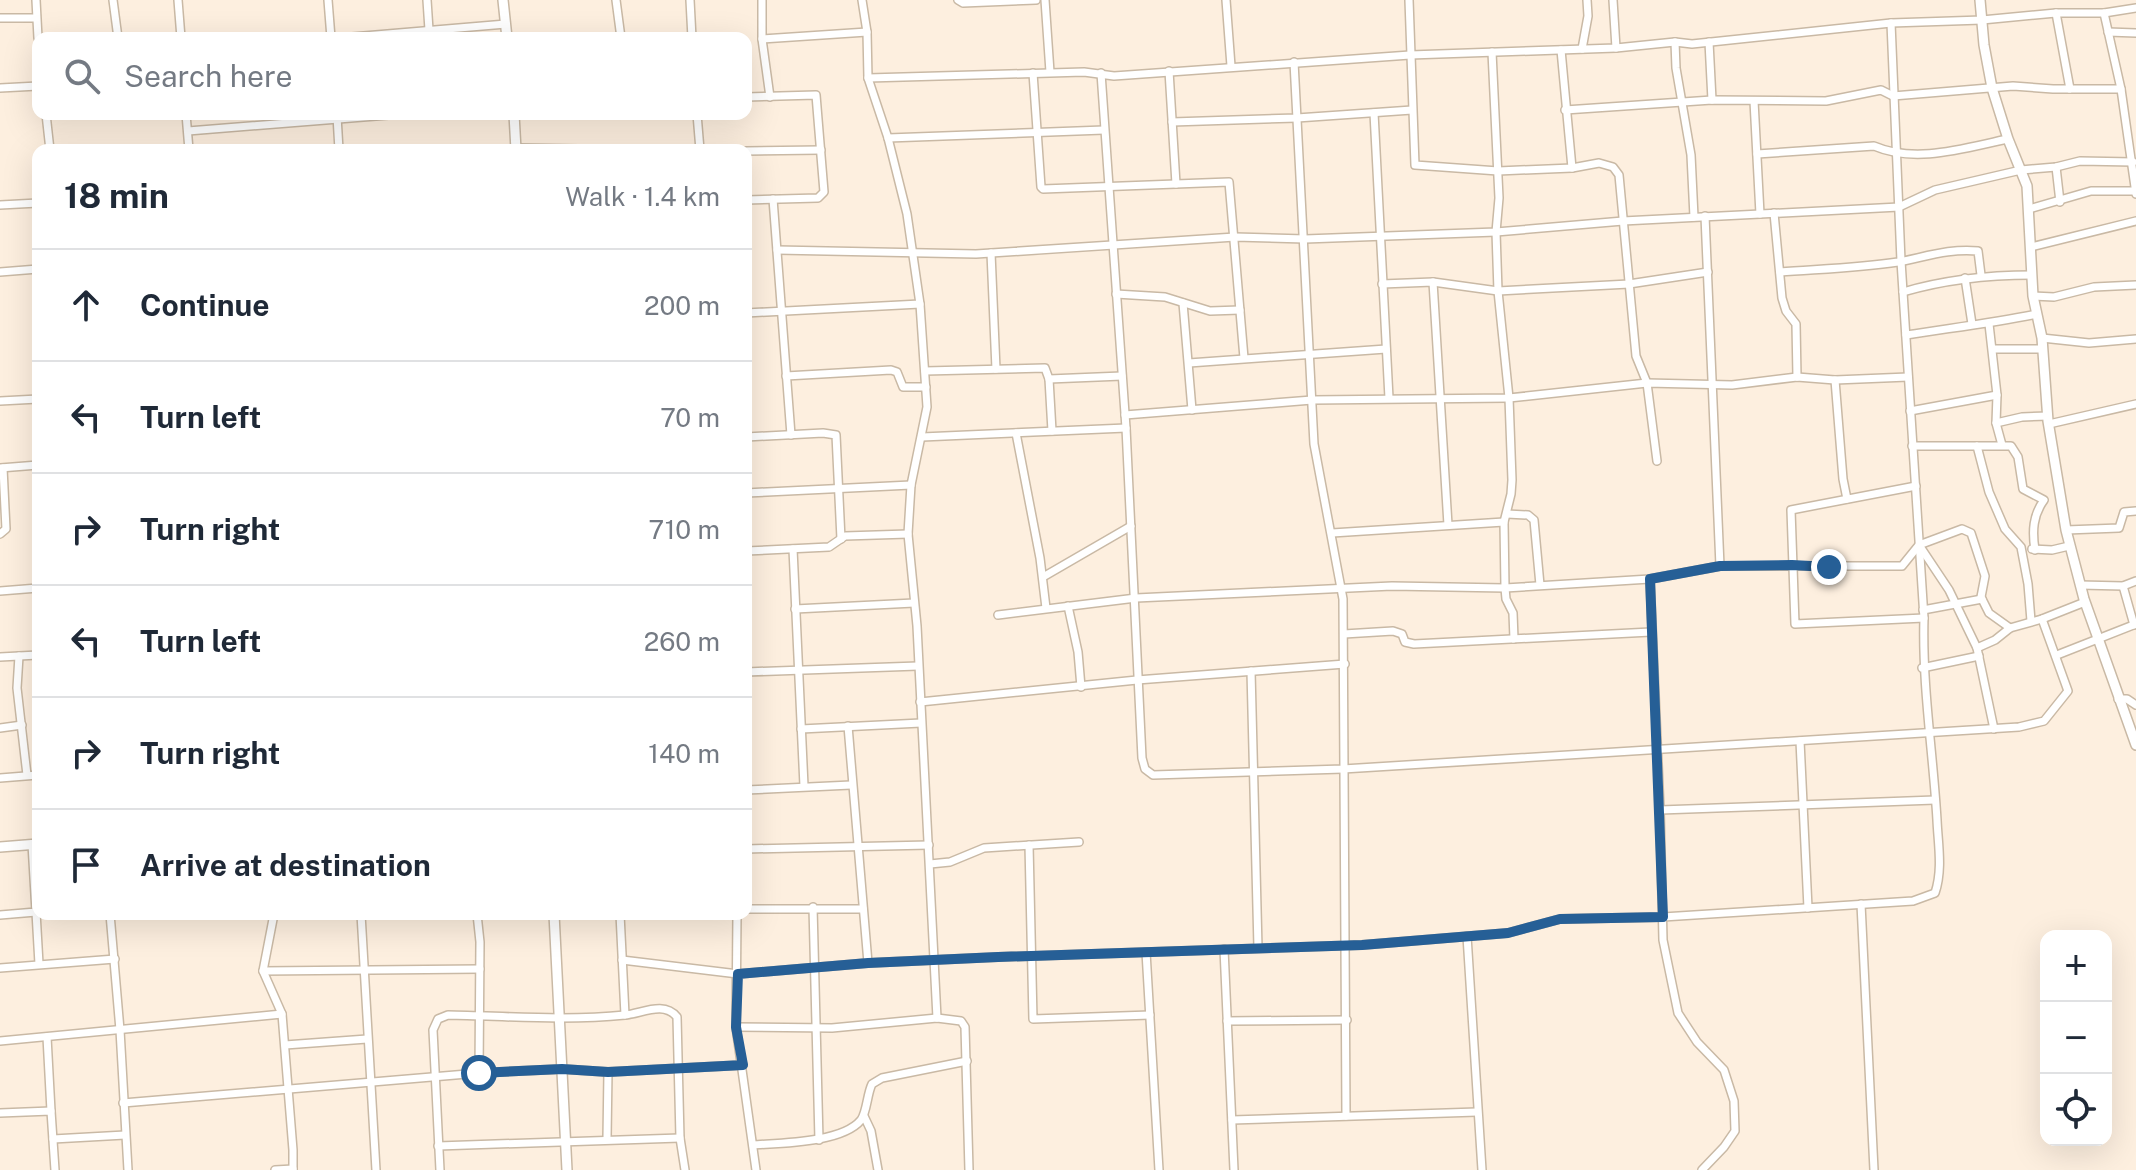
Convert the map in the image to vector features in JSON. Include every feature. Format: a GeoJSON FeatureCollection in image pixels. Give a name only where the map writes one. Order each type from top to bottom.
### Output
{"type":"FeatureCollection","features":[{"type":"Feature","properties":{"kind":"street"},"geometry":{"type":"LineString","coordinates":[[36,0],[37,32]]}},
{"type":"Feature","properties":{"kind":"street"},"geometry":{"type":"LineString","coordinates":[[113,0],[117,32]]}},
{"type":"Feature","properties":{"kind":"street"},"geometry":{"type":"LineString","coordinates":[[178,0],[181,32]]}},
{"type":"Feature","properties":{"kind":"street"},"geometry":{"type":"LineString","coordinates":[[328,0],[331,32]]}},
{"type":"Feature","properties":{"kind":"street"},"geometry":{"type":"LineString","coordinates":[[427,0],[429,30]]}},
{"type":"Feature","properties":{"kind":"street"},"geometry":{"type":"LineString","coordinates":[[503,0],[507,32]]}},
{"type":"Feature","properties":{"kind":"street"},"geometry":{"type":"LineString","coordinates":[[616,0],[620,32]]}},
{"type":"Feature","properties":{"kind":"street"},"geometry":{"type":"LineString","coordinates":[[690,0],[692,32]]}},
{"type":"Feature","properties":{"kind":"street"},"geometry":{"type":"LineString","coordinates":[[762,0],[762,39],[770,97]]}},
{"type":"Feature","properties":{"kind":"street"},"geometry":{"type":"LineString","coordinates":[[862,0],[867,32],[868,78],[888,138],[914,252],[925,371],[927,407],[911,485],[908,534],[937,1018]]}},
{"type":"Feature","properties":{"kind":"street"},"geometry":{"type":"LineString","coordinates":[[958,0],[963,3],[1036,0]]}},
{"type":"Feature","properties":{"kind":"street"},"geometry":{"type":"LineString","coordinates":[[1045,0],[1050,72]]}},
{"type":"Feature","properties":{"kind":"street"},"geometry":{"type":"LineString","coordinates":[[1226,0],[1231,66]]}},
{"type":"Feature","properties":{"kind":"street"},"geometry":{"type":"LineString","coordinates":[[1409,0],[1416,165],[1498,171],[1572,168],[1604,163],[1616,171],[1620,180],[1636,356],[1647,383],[1657,461]]}},
{"type":"Feature","properties":{"kind":"street"},"geometry":{"type":"LineString","coordinates":[[1582,49],[1588,16],[1587,0]]}},
{"type":"Feature","properties":{"kind":"street"},"geometry":{"type":"LineString","coordinates":[[1613,0],[1616,48]]}},
{"type":"Feature","properties":{"kind":"street"},"geometry":{"type":"LineString","coordinates":[[1980,0],[1992,88],[2027,186],[2033,296],[2042,344],[2048,420],[2059,497],[2069,546],[2085,602],[2136,745]]}},
{"type":"Feature","properties":{"kind":"street"},"geometry":{"type":"LineString","coordinates":[[868,78],[1050,72],[1114,76],[1410,55],[1616,48],[1675,42],[1692,44],[1891,23],[2104,13],[2136,8]]}},
{"type":"Feature","properties":{"kind":"street"},"geometry":{"type":"LineString","coordinates":[[2056,13],[2070,89]]}},
{"type":"Feature","properties":{"kind":"street"},"geometry":{"type":"LineString","coordinates":[[2029,209],[2091,191],[2136,193],[2121,89],[2104,13]]}},
{"type":"Feature","properties":{"kind":"street"},"geometry":{"type":"LineString","coordinates":[[0,18],[36,18]]}},
{"type":"Feature","properties":{"kind":"street"},"geometry":{"type":"LineString","coordinates":[[622,960],[738,974],[868,963],[1345,945],[1508,933],[1560,919],[1663,917],[1913,901],[1935,893],[1940,877],[1922,668],[1923,614],[1901,261],[1891,23]]}},
{"type":"Feature","properties":{"kind":"street"},"geometry":{"type":"LineString","coordinates":[[407,32],[506,24]]}},
{"type":"Feature","properties":{"kind":"street"},"geometry":{"type":"LineString","coordinates":[[762,39],[867,32]]}},
{"type":"Feature","properties":{"kind":"street"},"geometry":{"type":"LineString","coordinates":[[2108,32],[2136,33]]}},
{"type":"Feature","properties":{"kind":"street"},"geometry":{"type":"LineString","coordinates":[[1675,42],[1681,103],[1691,155],[1694,217]]}},
{"type":"Feature","properties":{"kind":"street"},"geometry":{"type":"LineString","coordinates":[[1709,42],[1712,100]]}},
{"type":"Feature","properties":{"kind":"street"},"geometry":{"type":"LineString","coordinates":[[1561,50],[1572,168]]}},
{"type":"Feature","properties":{"kind":"street"},"geometry":{"type":"LineString","coordinates":[[1492,52],[1498,171],[1498,291],[1509,398],[1512,486],[1505,518],[1505,588],[1506,599],[1513,613],[1514,639]]}},
{"type":"Feature","properties":{"kind":"street"},"geometry":{"type":"LineString","coordinates":[[1294,62],[1316,461],[1342,588],[1345,664],[1346,1116]]}},
{"type":"Feature","properties":{"kind":"street"},"geometry":{"type":"LineString","coordinates":[[1169,71],[1176,184]]}},
{"type":"Feature","properties":{"kind":"street"},"geometry":{"type":"LineString","coordinates":[[1033,73],[1043,189],[1229,182],[1244,358]]}},
{"type":"Feature","properties":{"kind":"street"},"geometry":{"type":"LineString","coordinates":[[1101,73],[1126,428],[1136,598],[1137,680],[1145,769],[1153,775],[1343,769],[1929,734],[2044,721],[2068,691],[2042,619]]}},
{"type":"Feature","properties":{"kind":"street"},"geometry":{"type":"LineString","coordinates":[[0,88],[32,86]]}},
{"type":"Feature","properties":{"kind":"street"},"geometry":{"type":"LineString","coordinates":[[1565,110],[1712,100],[1826,101],[1881,90],[1893,96],[2025,86],[2121,89]]}},
{"type":"Feature","properties":{"kind":"street"},"geometry":{"type":"LineString","coordinates":[[752,97],[816,95],[824,192],[821,196],[752,200]]}},
{"type":"Feature","properties":{"kind":"street"},"geometry":{"type":"LineString","coordinates":[[1754,101],[1760,214]]}},
{"type":"Feature","properties":{"kind":"street"},"geometry":{"type":"LineString","coordinates":[[1172,122],[1412,110]]}},
{"type":"Feature","properties":{"kind":"street"},"geometry":{"type":"LineString","coordinates":[[1374,113],[1389,398]]}},
{"type":"Feature","properties":{"kind":"street"},"geometry":{"type":"LineString","coordinates":[[2125,117],[2136,115]]}},
{"type":"Feature","properties":{"kind":"street"},"geometry":{"type":"LineString","coordinates":[[47,120],[49,144]]}},
{"type":"Feature","properties":{"kind":"street"},"geometry":{"type":"LineString","coordinates":[[187,120],[189,144]]}},
{"type":"Feature","properties":{"kind":"street"},"geometry":{"type":"LineString","coordinates":[[188,131],[297,120]]}},
{"type":"Feature","properties":{"kind":"street"},"geometry":{"type":"LineString","coordinates":[[336,120],[338,144]]}},
{"type":"Feature","properties":{"kind":"street"},"geometry":{"type":"LineString","coordinates":[[514,120],[516,144]]}},
{"type":"Feature","properties":{"kind":"street"},"geometry":{"type":"LineString","coordinates":[[698,120],[700,144]]}},
{"type":"Feature","properties":{"kind":"street"},"geometry":{"type":"LineString","coordinates":[[888,138],[1104,130]]}},
{"type":"Feature","properties":{"kind":"street"},"geometry":{"type":"LineString","coordinates":[[1757,154],[1870,146],[1915,155],[2008,139]]}},
{"type":"Feature","properties":{"kind":"street"},"geometry":{"type":"LineString","coordinates":[[752,151],[821,150]]}},
{"type":"Feature","properties":{"kind":"street"},"geometry":{"type":"LineString","coordinates":[[777,250],[991,253],[1235,237],[1305,239],[1496,232],[1623,221],[1899,207],[1935,190],[2021,170],[2080,161],[2133,162]]}},
{"type":"Feature","properties":{"kind":"street"},"geometry":{"type":"LineString","coordinates":[[2056,167],[2060,202]]}},
{"type":"Feature","properties":{"kind":"street"},"geometry":{"type":"LineString","coordinates":[[773,199],[791,435]]}},
{"type":"Feature","properties":{"kind":"street"},"geometry":{"type":"LineString","coordinates":[[0,205],[32,203]]}},
{"type":"Feature","properties":{"kind":"street"},"geometry":{"type":"LineString","coordinates":[[1774,213],[1784,306],[1796,324],[1797,377]]}},
{"type":"Feature","properties":{"kind":"street"},"geometry":{"type":"LineString","coordinates":[[1705,216],[1720,566]]}},
{"type":"Feature","properties":{"kind":"street"},"geometry":{"type":"LineString","coordinates":[[2031,247],[2136,221]]}},
{"type":"Feature","properties":{"kind":"street"},"geometry":{"type":"LineString","coordinates":[[1780,272],[1901,261],[1940,252],[1978,251],[1981,275]]}},
{"type":"Feature","properties":{"kind":"street"},"geometry":{"type":"LineString","coordinates":[[991,253],[996,369]]}},
{"type":"Feature","properties":{"kind":"street"},"geometry":{"type":"LineString","coordinates":[[0,272],[32,269]]}},
{"type":"Feature","properties":{"kind":"street"},"geometry":{"type":"LineString","coordinates":[[1382,284],[1433,282],[1498,291],[1629,284],[1708,272]]}},
{"type":"Feature","properties":{"kind":"street"},"geometry":{"type":"LineString","coordinates":[[1903,292],[1981,275],[2032,275]]}},
{"type":"Feature","properties":{"kind":"street"},"geometry":{"type":"LineString","coordinates":[[1965,278],[1972,324]]}},
{"type":"Feature","properties":{"kind":"street"},"geometry":{"type":"LineString","coordinates":[[1433,282],[1448,525]]}},
{"type":"Feature","properties":{"kind":"street"},"geometry":{"type":"LineString","coordinates":[[2033,296],[2054,297],[2094,287],[2136,285]]}},
{"type":"Feature","properties":{"kind":"street"},"geometry":{"type":"LineString","coordinates":[[1116,294],[1158,296],[1210,311],[1240,310]]}},
{"type":"Feature","properties":{"kind":"street"},"geometry":{"type":"LineString","coordinates":[[1183,303],[1192,410]]}},
{"type":"Feature","properties":{"kind":"street"},"geometry":{"type":"LineString","coordinates":[[752,313],[920,304]]}},
{"type":"Feature","properties":{"kind":"street"},"geometry":{"type":"LineString","coordinates":[[1906,335],[2037,314]]}},
{"type":"Feature","properties":{"kind":"street"},"geometry":{"type":"LineString","coordinates":[[1989,324],[1997,395],[1996,423],[2002,445]]}},
{"type":"Feature","properties":{"kind":"street"},"geometry":{"type":"LineString","coordinates":[[1993,349],[2136,339]]}},
{"type":"Feature","properties":{"kind":"street"},"geometry":{"type":"LineString","coordinates":[[1189,363],[1386,349]]}},
{"type":"Feature","properties":{"kind":"street"},"geometry":{"type":"LineString","coordinates":[[925,371],[1045,368],[1049,379],[1052,431]]}},
{"type":"Feature","properties":{"kind":"street"},"geometry":{"type":"LineString","coordinates":[[786,376],[891,370],[897,372],[903,387],[926,387]]}},
{"type":"Feature","properties":{"kind":"street"},"geometry":{"type":"LineString","coordinates":[[1049,379],[1122,376]]}},
{"type":"Feature","properties":{"kind":"street"},"geometry":{"type":"LineString","coordinates":[[1125,415],[1312,400],[1509,398],[1647,383],[1714,385],[1797,377],[1835,380],[1908,377]]}},
{"type":"Feature","properties":{"kind":"street"},"geometry":{"type":"LineString","coordinates":[[1835,380],[1847,499]]}},
{"type":"Feature","properties":{"kind":"street"},"geometry":{"type":"LineString","coordinates":[[1910,411],[1997,395]]}},
{"type":"Feature","properties":{"kind":"street"},"geometry":{"type":"LineString","coordinates":[[0,401],[32,399]]}},
{"type":"Feature","properties":{"kind":"street"},"geometry":{"type":"LineString","coordinates":[[1996,423],[2022,417],[2048,420],[2136,404]]}},
{"type":"Feature","properties":{"kind":"street"},"geometry":{"type":"LineString","coordinates":[[922,437],[1126,428]]}},
{"type":"Feature","properties":{"kind":"street"},"geometry":{"type":"LineString","coordinates":[[1016,433],[1046,608]]}},
{"type":"Feature","properties":{"kind":"street"},"geometry":{"type":"LineString","coordinates":[[752,437],[836,435],[841,539]]}},
{"type":"Feature","properties":{"kind":"street"},"geometry":{"type":"LineString","coordinates":[[1912,446],[2002,445],[2014,449],[2023,489],[2044,500],[2059,497]]}},
{"type":"Feature","properties":{"kind":"street"},"geometry":{"type":"LineString","coordinates":[[1977,446],[1989,492],[2005,529],[2021,547],[2031,621]]}},
{"type":"Feature","properties":{"kind":"street"},"geometry":{"type":"LineString","coordinates":[[0,534],[6,529],[1,468],[32,465]]}},
{"type":"Feature","properties":{"kind":"street"},"geometry":{"type":"LineString","coordinates":[[752,493],[911,485]]}},
{"type":"Feature","properties":{"kind":"street"},"geometry":{"type":"LineString","coordinates":[[1916,486],[1791,510],[1795,624],[1923,614],[1982,599]]}},
{"type":"Feature","properties":{"kind":"street"},"geometry":{"type":"LineString","coordinates":[[2035,550],[2032,530],[2044,500]]}},
{"type":"Feature","properties":{"kind":"street"},"geometry":{"type":"LineString","coordinates":[[2066,530],[2119,528],[2124,512],[2136,511]]}},
{"type":"Feature","properties":{"kind":"street"},"geometry":{"type":"LineString","coordinates":[[1332,533],[1448,525],[1528,515],[1534,520],[1540,585]]}},
{"type":"Feature","properties":{"kind":"street"},"geometry":{"type":"LineString","coordinates":[[1043,577],[1131,526]]}},
{"type":"Feature","properties":{"kind":"street"},"geometry":{"type":"LineString","coordinates":[[998,615],[1136,598],[1392,586],[1505,588],[1650,579],[1720,566],[1902,566],[1919,545],[1962,529],[1969,531],[1985,576],[1982,599],[1989,613],[2010,628]]}},
{"type":"Feature","properties":{"kind":"street"},"geometry":{"type":"LineString","coordinates":[[752,551],[833,546],[841,539],[908,534]]}},
{"type":"Feature","properties":{"kind":"street"},"geometry":{"type":"LineString","coordinates":[[1919,545],[1956,604],[1978,652],[1994,729]]}},
{"type":"Feature","properties":{"kind":"street"},"geometry":{"type":"LineString","coordinates":[[2021,547],[2035,550],[2069,546]]}},
{"type":"Feature","properties":{"kind":"street"},"geometry":{"type":"LineString","coordinates":[[793,549],[804,786]]}},
{"type":"Feature","properties":{"kind":"street"},"geometry":{"type":"LineString","coordinates":[[1650,579],[1663,940],[1678,1013],[1697,1042],[1724,1070],[1734,1101],[1735,1131],[1702,1170]]}},
{"type":"Feature","properties":{"kind":"street"},"geometry":{"type":"LineString","coordinates":[[2080,585],[2123,586],[2136,581]]}},
{"type":"Feature","properties":{"kind":"street"},"geometry":{"type":"LineString","coordinates":[[2057,655],[2135,624],[2123,586]]}},
{"type":"Feature","properties":{"kind":"street"},"geometry":{"type":"LineString","coordinates":[[0,591],[32,588]]}},
{"type":"Feature","properties":{"kind":"street"},"geometry":{"type":"LineString","coordinates":[[1922,668],[1978,652],[2010,628],[2085,602]]}},
{"type":"Feature","properties":{"kind":"street"},"geometry":{"type":"LineString","coordinates":[[795,609],[914,603]]}},
{"type":"Feature","properties":{"kind":"street"},"geometry":{"type":"LineString","coordinates":[[1068,606],[1078,652],[1081,687]]}},
{"type":"Feature","properties":{"kind":"street"},"geometry":{"type":"LineString","coordinates":[[1344,634],[1397,631],[1409,644],[1651,632]]}},
{"type":"Feature","properties":{"kind":"street"},"geometry":{"type":"LineString","coordinates":[[0,657],[32,655]]}},
{"type":"Feature","properties":{"kind":"street"},"geometry":{"type":"LineString","coordinates":[[19,656],[17,688],[27,775]]}},
{"type":"Feature","properties":{"kind":"street"},"geometry":{"type":"LineString","coordinates":[[920,702],[1137,680],[1345,664]]}},
{"type":"Feature","properties":{"kind":"street"},"geometry":{"type":"LineString","coordinates":[[752,672],[918,666]]}},
{"type":"Feature","properties":{"kind":"street"},"geometry":{"type":"LineString","coordinates":[[1251,671],[1258,948]]}},
{"type":"Feature","properties":{"kind":"street"},"geometry":{"type":"LineString","coordinates":[[2118,699],[2127,699],[2136,705]]}},
{"type":"Feature","properties":{"kind":"street"},"geometry":{"type":"LineString","coordinates":[[801,729],[921,723]]}},
{"type":"Feature","properties":{"kind":"street"},"geometry":{"type":"LineString","coordinates":[[0,728],[22,725]]}},
{"type":"Feature","properties":{"kind":"street"},"geometry":{"type":"LineString","coordinates":[[848,726],[868,963]]}},
{"type":"Feature","properties":{"kind":"street"},"geometry":{"type":"LineString","coordinates":[[1800,741],[1808,908]]}},
{"type":"Feature","properties":{"kind":"street"},"geometry":{"type":"LineString","coordinates":[[0,778],[32,775]]}},
{"type":"Feature","properties":{"kind":"street"},"geometry":{"type":"LineString","coordinates":[[752,790],[851,785]]}},
{"type":"Feature","properties":{"kind":"street"},"geometry":{"type":"LineString","coordinates":[[1660,810],[1935,800]]}},
{"type":"Feature","properties":{"kind":"street"},"geometry":{"type":"LineString","coordinates":[[930,864],[950,862],[978,849],[1079,842]]}},
{"type":"Feature","properties":{"kind":"street"},"geometry":{"type":"LineString","coordinates":[[0,847],[32,844]]}},
{"type":"Feature","properties":{"kind":"street"},"geometry":{"type":"LineString","coordinates":[[752,849],[929,845]]}},
{"type":"Feature","properties":{"kind":"street"},"geometry":{"type":"LineString","coordinates":[[1029,845],[1033,1019],[1150,1015]]}},
{"type":"Feature","properties":{"kind":"street"},"geometry":{"type":"LineString","coordinates":[[1861,904],[1874,1170]]}},
{"type":"Feature","properties":{"kind":"street"},"geometry":{"type":"LineString","coordinates":[[813,907],[819,1140]]}},
{"type":"Feature","properties":{"kind":"street"},"geometry":{"type":"LineString","coordinates":[[752,909],[863,909]]}},
{"type":"Feature","properties":{"kind":"street"},"geometry":{"type":"LineString","coordinates":[[0,915],[32,912]]}},
{"type":"Feature","properties":{"kind":"street"},"geometry":{"type":"LineString","coordinates":[[36,920],[39,964]]}},
{"type":"Feature","properties":{"kind":"street"},"geometry":{"type":"LineString","coordinates":[[111,920],[128,1170]]}},
{"type":"Feature","properties":{"kind":"street"},"geometry":{"type":"LineString","coordinates":[[273,920],[263,971],[282,1014],[293,1169],[275,1170]]}},
{"type":"Feature","properties":{"kind":"street"},"geometry":{"type":"LineString","coordinates":[[361,920],[376,1170]]}},
{"type":"Feature","properties":{"kind":"street"},"geometry":{"type":"LineString","coordinates":[[477,920],[479,1073]]}},
{"type":"Feature","properties":{"kind":"street"},"geometry":{"type":"LineString","coordinates":[[554,920],[567,1170]]}},
{"type":"Feature","properties":{"kind":"street"},"geometry":{"type":"LineString","coordinates":[[620,920],[625,1015]]}},
{"type":"Feature","properties":{"kind":"street"},"geometry":{"type":"LineString","coordinates":[[737,920],[736,1027],[756,1170]]}},
{"type":"Feature","properties":{"kind":"street"},"geometry":{"type":"LineString","coordinates":[[1467,936],[1482,1170]]}},
{"type":"Feature","properties":{"kind":"street"},"geometry":{"type":"LineString","coordinates":[[1224,949],[1234,1170]]}},
{"type":"Feature","properties":{"kind":"street"},"geometry":{"type":"LineString","coordinates":[[1146,952],[1159,1170]]}},
{"type":"Feature","properties":{"kind":"street"},"geometry":{"type":"LineString","coordinates":[[0,968],[115,959]]}},
{"type":"Feature","properties":{"kind":"street"},"geometry":{"type":"LineString","coordinates":[[263,971],[480,969]]}},
{"type":"Feature","properties":{"kind":"street"},"geometry":{"type":"LineString","coordinates":[[440,1170],[434,1076],[434,1024],[438,1019],[448,1015],[625,1015],[664,1008],[677,1017],[680,1138],[685,1170]]}},
{"type":"Feature","properties":{"kind":"street"},"geometry":{"type":"LineString","coordinates":[[0,1041],[282,1014]]}},
{"type":"Feature","properties":{"kind":"street"},"geometry":{"type":"LineString","coordinates":[[736,1027],[832,1028],[937,1018],[961,1021],[965,1027],[967,1061],[969,1170]]}},
{"type":"Feature","properties":{"kind":"street"},"geometry":{"type":"LineString","coordinates":[[1227,1021],[1347,1020]]}},
{"type":"Feature","properties":{"kind":"street"},"geometry":{"type":"LineString","coordinates":[[47,1037],[55,1170]]}},
{"type":"Feature","properties":{"kind":"street"},"geometry":{"type":"LineString","coordinates":[[285,1045],[367,1039]]}},
{"type":"Feature","properties":{"kind":"street"},"geometry":{"type":"LineString","coordinates":[[753,1145],[819,1140],[853,1126],[864,1116],[872,1084],[882,1078],[967,1061]]}},
{"type":"Feature","properties":{"kind":"street"},"geometry":{"type":"LineString","coordinates":[[123,1103],[479,1073],[562,1069],[608,1072],[743,1065]]}},
{"type":"Feature","properties":{"kind":"street"},"geometry":{"type":"LineString","coordinates":[[607,1138],[608,1072]]}},
{"type":"Feature","properties":{"kind":"street"},"geometry":{"type":"LineString","coordinates":[[0,1113],[51,1111]]}},
{"type":"Feature","properties":{"kind":"street"},"geometry":{"type":"LineString","coordinates":[[1232,1120],[1477,1112]]}},
{"type":"Feature","properties":{"kind":"street"},"geometry":{"type":"LineString","coordinates":[[864,1116],[871,1131],[878,1170]]}},
{"type":"Feature","properties":{"kind":"street"},"geometry":{"type":"LineString","coordinates":[[53,1139],[125,1135]]}},
{"type":"Feature","properties":{"kind":"street"},"geometry":{"type":"LineString","coordinates":[[438,1146],[607,1138],[680,1138]]}},
{"type":"Feature","properties":{"kind":"route"},"geometry":{"type":"LineString","coordinates":[[479,1073],[562,1069],[608,1072],[743,1065],[736,1027],[738,974],[868,963],[1362,945],[1508,933],[1560,919],[1663,917],[1650,579],[1720,566],[1829,567]]}}]}
